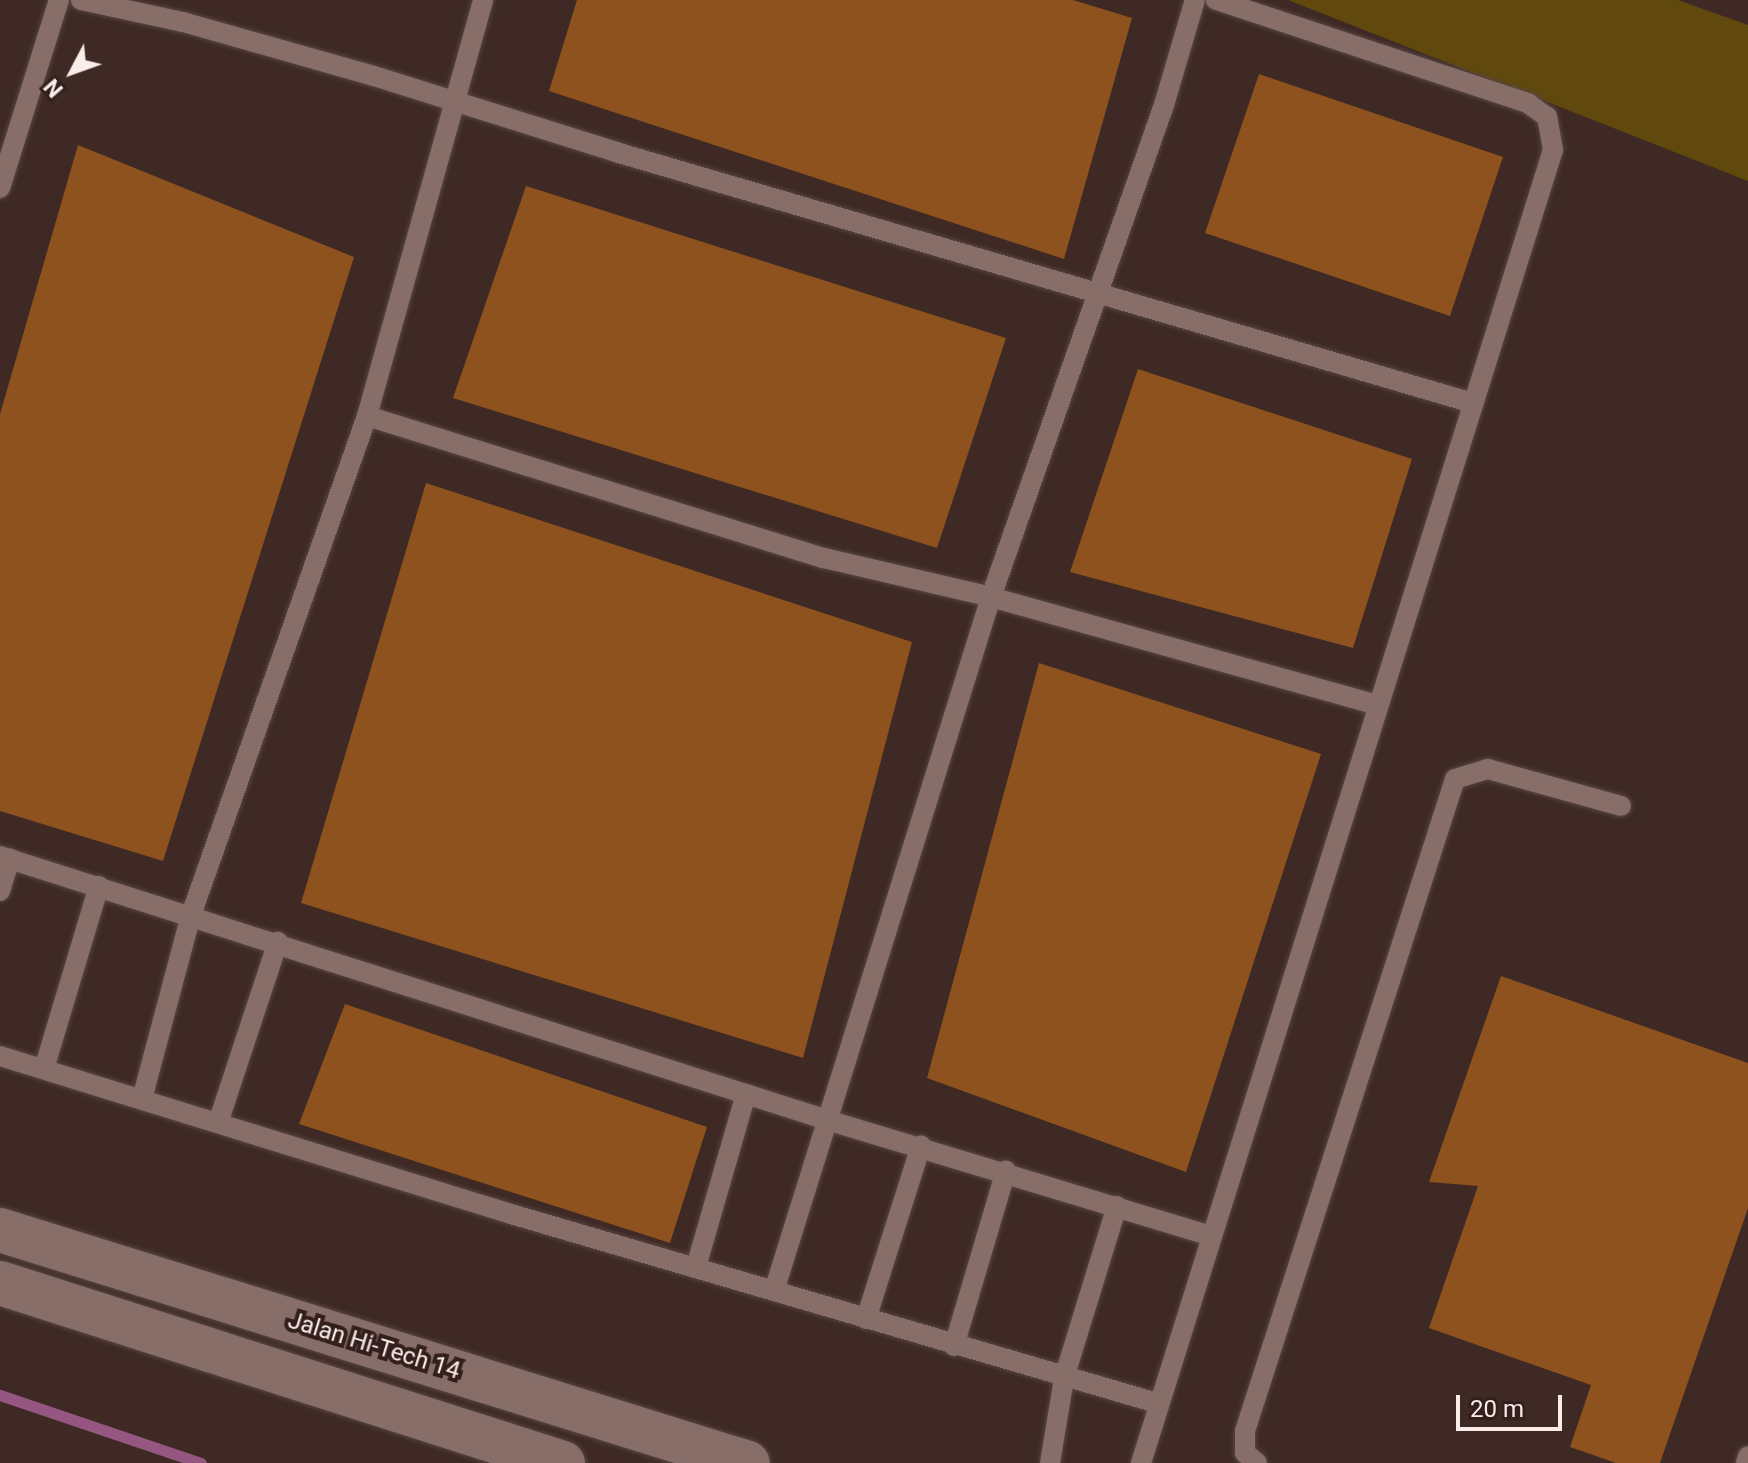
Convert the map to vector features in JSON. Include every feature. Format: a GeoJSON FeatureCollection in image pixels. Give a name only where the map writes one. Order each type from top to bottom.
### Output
{"type":"FeatureCollection","features":[{"type":"Feature","properties":{"kind":"street","name":"Jalan Hi-Tech 14"},"geometry":{"type":"LineString","coordinates":[[0,1230],[748,1463]]}},
{"type":"Feature","properties":{"kind":"street"},"geometry":{"type":"LineString","coordinates":[[0,1283],[563,1463]]}},
{"type":"Feature","properties":{"kind":"lane"},"geometry":{"type":"LineString","coordinates":[[0,188],[59,0]]}},
{"type":"Feature","properties":{"kind":"lane"},"geometry":{"type":"LineString","coordinates":[[81,0],[183,22],[1473,403]]}},
{"type":"Feature","properties":{"kind":"lane"},"geometry":{"type":"LineString","coordinates":[[142,1099],[191,915],[367,416],[483,0]]}},
{"type":"Feature","properties":{"kind":"lane"},"geometry":{"type":"LineString","coordinates":[[774,1291],[991,597],[1164,105],[1195,0]]}},
{"type":"Feature","properties":{"kind":"lane"},"geometry":{"type":"LineString","coordinates":[[1141,1463],[1157,1403],[1553,150],[1547,117],[1528,103],[1216,0]]}},
{"type":"Feature","properties":{"kind":"lane"},"geometry":{"type":"LineString","coordinates":[[367,416],[824,558],[991,597],[1378,705]]}},
{"type":"Feature","properties":{"kind":"lane"},"geometry":{"type":"LineString","coordinates":[[1257,1463],[1245,1453],[1245,1431],[1455,779],[1488,769],[1621,806]]}},
{"type":"Feature","properties":{"kind":"lane"},"geometry":{"type":"LineString","coordinates":[[0,891],[5,857],[827,1120],[1006,1171],[1211,1236]]}},
{"type":"Feature","properties":{"kind":"lane"},"geometry":{"type":"LineString","coordinates":[[44,1069],[99,886]]}},
{"type":"Feature","properties":{"kind":"lane"},"geometry":{"type":"LineString","coordinates":[[218,1123],[278,942]]}},
{"type":"Feature","properties":{"kind":"lane"},"geometry":{"type":"LineString","coordinates":[[0,1056],[954,1346],[1157,1403]]}},
{"type":"Feature","properties":{"kind":"lane"},"geometry":{"type":"LineString","coordinates":[[696,1267],[746,1094]]}},
{"type":"Feature","properties":{"kind":"lane"},"geometry":{"type":"LineString","coordinates":[[866,1319],[921,1146]]}},
{"type":"Feature","properties":{"kind":"lane"},"geometry":{"type":"LineString","coordinates":[[954,1346],[1006,1171]]}},
{"type":"Feature","properties":{"kind":"lane"},"geometry":{"type":"LineString","coordinates":[[1050,1463],[1064,1378],[1117,1206]]}},
{"type":"Feature","properties":{"kind":"lane"},"geometry":{"type":"LineString","coordinates":[[1746,1463],[1748,1456]]}},
{"type":"Feature","properties":{"kind":"shaded area"},"geometry":{"type":"Polygon","coordinates":[[[1288,0],[1678,0],[1748,25],[1748,181],[1288,0]]]}},
{"type":"Feature","properties":{"kind":"building"},"geometry":{"type":"Polygon","coordinates":[[[577,0],[1073,0],[1132,18],[1064,259],[549,91],[577,0]]]}},
{"type":"Feature","properties":{"kind":"building"},"geometry":{"type":"Polygon","coordinates":[[[1259,74],[1503,157],[1450,316],[1205,233],[1259,74]]]}},
{"type":"Feature","properties":{"kind":"building"},"geometry":{"type":"Polygon","coordinates":[[[78,145],[354,257],[163,861],[0,811],[0,414],[78,145]]]}},
{"type":"Feature","properties":{"kind":"building"},"geometry":{"type":"Polygon","coordinates":[[[526,186],[1006,338],[937,548],[453,398],[526,186]]]}},
{"type":"Feature","properties":{"kind":"building"},"geometry":{"type":"Polygon","coordinates":[[[1138,369],[1412,459],[1353,648],[1070,572],[1138,369]]]}},
{"type":"Feature","properties":{"kind":"building"},"geometry":{"type":"Polygon","coordinates":[[[426,483],[912,642],[803,1058],[301,903],[426,483]]]}},
{"type":"Feature","properties":{"kind":"building"},"geometry":{"type":"Polygon","coordinates":[[[1039,663],[1321,754],[1186,1172],[927,1078],[1039,663]]]}},
{"type":"Feature","properties":{"kind":"building"},"geometry":{"type":"Polygon","coordinates":[[[1501,976],[1748,1063],[1748,1208],[1660,1463],[1616,1463],[1570,1447],[1591,1385],[1429,1328],[1478,1186],[1429,1182],[1501,976]]]}},
{"type":"Feature","properties":{"kind":"building"},"geometry":{"type":"Polygon","coordinates":[[[345,1004],[707,1127],[670,1243],[299,1124],[345,1004]]]}},
{"type":"Feature","properties":{"kind":"waterway"},"geometry":{"type":"LineString","coordinates":[[0,1395],[201,1463]]}}]}
